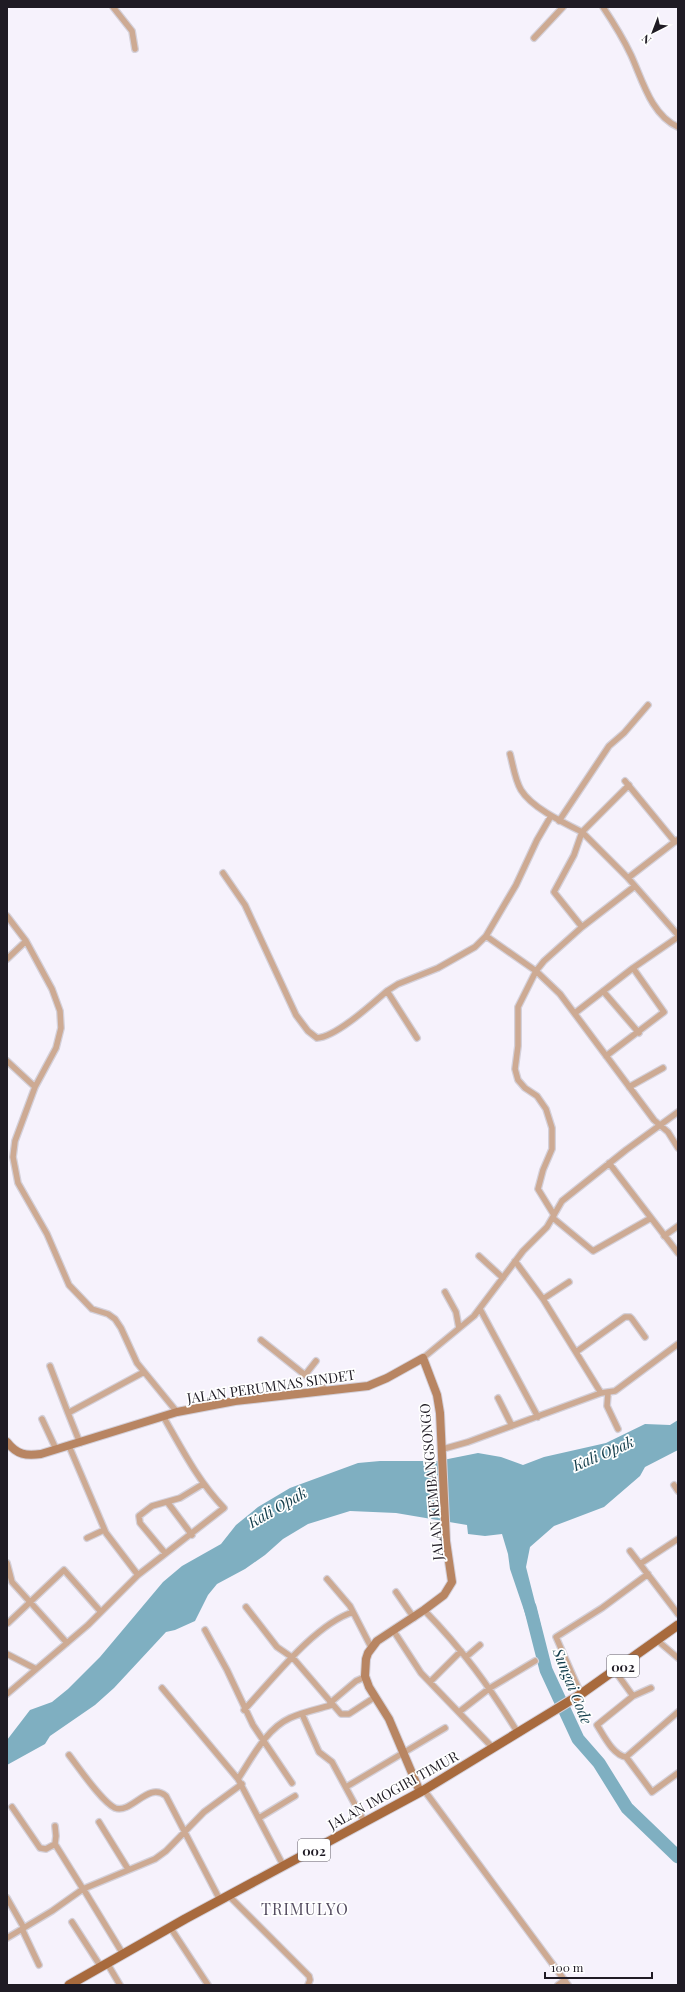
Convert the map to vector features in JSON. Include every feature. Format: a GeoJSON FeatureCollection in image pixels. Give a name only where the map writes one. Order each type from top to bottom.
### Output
{"type":"FeatureCollection","features":[{"type":"Feature","properties":{"kind":"main road","name":"JALAN IMOGIRI TIMUR"},"geometry":{"type":"LineString","coordinates":[[69,1985],[224,1897],[365,1823],[422,1791],[581,1694],[658,1641],[678,1625]]}},
{"type":"Feature","properties":{"kind":"street"},"geometry":{"type":"LineString","coordinates":[[113,7],[132,30],[135,49]]}},
{"type":"Feature","properties":{"kind":"street"},"geometry":{"type":"LineString","coordinates":[[534,38],[563,7]]}},
{"type":"Feature","properties":{"kind":"street"},"geometry":{"type":"LineString","coordinates":[[603,7],[631,55],[649,99],[671,124],[678,127]]}},
{"type":"Feature","properties":{"kind":"street"},"geometry":{"type":"LineString","coordinates":[[559,821],[609,746],[624,733],[648,706]]}},
{"type":"Feature","properties":{"kind":"street"},"geometry":{"type":"LineString","coordinates":[[510,754],[520,789],[551,816],[582,832],[628,878],[678,936],[574,1013]]}},
{"type":"Feature","properties":{"kind":"street"},"geometry":{"type":"LineString","coordinates":[[582,926],[554,892],[574,855],[582,832],[627,783],[676,841],[628,878]]}},
{"type":"Feature","properties":{"kind":"street"},"geometry":{"type":"LineString","coordinates":[[223,873],[245,904],[296,1016],[308,1031],[317,1038],[323,1038],[349,1022],[387,991],[398,984],[438,968],[475,947],[486,936],[516,885],[537,840],[551,816]]}},
{"type":"Feature","properties":{"kind":"street"},"geometry":{"type":"LineString","coordinates":[[635,886],[582,926],[544,961],[536,971],[518,1007],[518,1046],[515,1069],[518,1080],[525,1088],[537,1096],[546,1109],[552,1128],[552,1149],[543,1170],[538,1189],[553,1217],[593,1251],[651,1218]]}},
{"type":"Feature","properties":{"kind":"street"},"geometry":{"type":"LineString","coordinates":[[7,916],[26,940],[52,989],[60,1011],[60,1038],[35,1087],[13,1148],[13,1157],[18,1183],[47,1234],[68,1285],[92,1309],[108,1314],[115,1319],[122,1328],[135,1358],[144,1372],[177,1412]]}},
{"type":"Feature","properties":{"kind":"street"},"geometry":{"type":"LineString","coordinates":[[486,936],[536,971],[560,994],[628,1087],[654,1120],[668,1132],[678,1148]]}},
{"type":"Feature","properties":{"kind":"street"},"geometry":{"type":"LineString","coordinates":[[7,959],[26,940]]}},
{"type":"Feature","properties":{"kind":"street"},"geometry":{"type":"LineString","coordinates":[[606,1056],[664,1014],[665,1011],[633,968]]}},
{"type":"Feature","properties":{"kind":"street"},"geometry":{"type":"LineString","coordinates":[[387,991],[417,1038]]}},
{"type":"Feature","properties":{"kind":"street"},"geometry":{"type":"LineString","coordinates":[[603,991],[639,1033]]}},
{"type":"Feature","properties":{"kind":"street"},"geometry":{"type":"LineString","coordinates":[[7,1061],[35,1087]]}},
{"type":"Feature","properties":{"kind":"street"},"geometry":{"type":"LineString","coordinates":[[628,1087],[663,1068]]}},
{"type":"Feature","properties":{"kind":"street"},"geometry":{"type":"LineString","coordinates":[[423,1358],[480,1309],[523,1250],[548,1226],[562,1201],[678,1112]]}},
{"type":"Feature","properties":{"kind":"street"},"geometry":{"type":"LineString","coordinates":[[610,1163],[678,1253]]}},
{"type":"Feature","properties":{"kind":"street"},"geometry":{"type":"LineString","coordinates":[[664,1236],[678,1226]]}},
{"type":"Feature","properties":{"kind":"street"},"geometry":{"type":"LineString","coordinates":[[479,1256],[504,1278]]}},
{"type":"Feature","properties":{"kind":"street"},"geometry":{"type":"LineString","coordinates":[[516,1261],[543,1299],[601,1393]]}},
{"type":"Feature","properties":{"kind":"street"},"geometry":{"type":"LineString","coordinates":[[543,1299],[569,1282]]}},
{"type":"Feature","properties":{"kind":"street"},"geometry":{"type":"LineString","coordinates":[[445,1292],[456,1312],[459,1328]]}},
{"type":"Feature","properties":{"kind":"street"},"geometry":{"type":"LineString","coordinates":[[480,1309],[538,1417]]}},
{"type":"Feature","properties":{"kind":"street"},"geometry":{"type":"LineString","coordinates":[[576,1352],[625,1317],[630,1317],[645,1337]]}},
{"type":"Feature","properties":{"kind":"street"},"geometry":{"type":"LineString","coordinates":[[261,1340],[304,1375],[329,1391]]}},
{"type":"Feature","properties":{"kind":"street"},"geometry":{"type":"LineString","coordinates":[[443,1450],[601,1393],[615,1391],[678,1344]]}},
{"type":"Feature","properties":{"kind":"street","name":"JALAN PERUMNAS SINDET"},"geometry":{"type":"LineString","coordinates":[[7,1442],[17,1452],[23,1455],[34,1455],[80,1443],[177,1412],[235,1401],[368,1386],[387,1378],[423,1358]]}},
{"type":"Feature","properties":{"kind":"street","name":"JALAN KEMBANGSONGO"},"geometry":{"type":"LineString","coordinates":[[371,1647],[392,1630],[414,1618],[444,1595],[452,1582],[446,1541],[443,1450],[438,1400],[423,1358]]}},
{"type":"Feature","properties":{"kind":"street"},"geometry":{"type":"LineString","coordinates":[[304,1375],[316,1361]]}},
{"type":"Feature","properties":{"kind":"street"},"geometry":{"type":"LineString","coordinates":[[50,1366],[80,1443]]}},
{"type":"Feature","properties":{"kind":"street"},"geometry":{"type":"LineString","coordinates":[[68,1413],[144,1372]]}},
{"type":"Feature","properties":{"kind":"street"},"geometry":{"type":"LineString","coordinates":[[608,1393],[607,1406],[618,1429]]}},
{"type":"Feature","properties":{"kind":"street"},"geometry":{"type":"LineString","coordinates":[[498,1398],[512,1426]]}},
{"type":"Feature","properties":{"kind":"street"},"geometry":{"type":"LineString","coordinates":[[7,1694],[101,1612],[138,1575],[224,1508],[203,1484],[163,1416]]}},
{"type":"Feature","properties":{"kind":"street"},"geometry":{"type":"LineString","coordinates":[[42,1419],[56,1449]]}},
{"type":"Feature","properties":{"kind":"street"},"geometry":{"type":"LineString","coordinates":[[69,1446],[104,1530],[138,1575]]}},
{"type":"Feature","properties":{"kind":"street"},"geometry":{"type":"LineString","coordinates":[[165,1553],[139,1519],[143,1511],[152,1506],[168,1503],[184,1496],[203,1484]]}},
{"type":"Feature","properties":{"kind":"street"},"geometry":{"type":"LineString","coordinates":[[674,1486],[678,1491]]}},
{"type":"Feature","properties":{"kind":"street"},"geometry":{"type":"LineString","coordinates":[[168,1503],[192,1534]]}},
{"type":"Feature","properties":{"kind":"street"},"geometry":{"type":"LineString","coordinates":[[87,1538],[104,1530]]}},
{"type":"Feature","properties":{"kind":"street"},"geometry":{"type":"LineString","coordinates":[[640,1564],[678,1539]]}},
{"type":"Feature","properties":{"kind":"street"},"geometry":{"type":"LineString","coordinates":[[630,1551],[678,1614]]}},
{"type":"Feature","properties":{"kind":"street"},"geometry":{"type":"LineString","coordinates":[[7,1563],[12,1582],[67,1642]]}},
{"type":"Feature","properties":{"kind":"street"},"geometry":{"type":"LineString","coordinates":[[8,1623],[64,1570],[101,1612]]}},
{"type":"Feature","properties":{"kind":"street"},"geometry":{"type":"LineString","coordinates":[[581,1694],[556,1637],[602,1608],[648,1574]]}},
{"type":"Feature","properties":{"kind":"street"},"geometry":{"type":"LineString","coordinates":[[327,1579],[346,1601],[371,1647],[366,1659],[366,1677],[375,1698],[389,1719],[422,1791],[566,1983],[558,1985]]}},
{"type":"Feature","properties":{"kind":"street"},"geometry":{"type":"LineString","coordinates":[[396,1592],[414,1618]]}},
{"type":"Feature","properties":{"kind":"street"},"geometry":{"type":"LineString","coordinates":[[246,1607],[277,1647],[292,1658],[341,1714],[346,1715],[375,1698]]}},
{"type":"Feature","properties":{"kind":"street"},"geometry":{"type":"LineString","coordinates":[[424,1610],[461,1651],[490,1688],[518,1733]]}},
{"type":"Feature","properties":{"kind":"street"},"geometry":{"type":"LineString","coordinates":[[244,1710],[292,1658],[328,1624],[353,1612]]}},
{"type":"Feature","properties":{"kind":"street"},"geometry":{"type":"LineString","coordinates":[[205,1630],[227,1670],[244,1710],[292,1783]]}},
{"type":"Feature","properties":{"kind":"street"},"geometry":{"type":"LineString","coordinates":[[392,1630],[412,1660],[430,1682],[493,1748]]}},
{"type":"Feature","properties":{"kind":"street"},"geometry":{"type":"LineString","coordinates":[[658,1641],[678,1658]]}},
{"type":"Feature","properties":{"kind":"street"},"geometry":{"type":"LineString","coordinates":[[466,1657],[480,1645]]}},
{"type":"Feature","properties":{"kind":"street"},"geometry":{"type":"LineString","coordinates":[[430,1682],[461,1651]]}},
{"type":"Feature","properties":{"kind":"street"},"geometry":{"type":"LineString","coordinates":[[7,1654],[36,1669]]}},
{"type":"Feature","properties":{"kind":"street"},"geometry":{"type":"LineString","coordinates":[[459,1712],[490,1688],[535,1661]]}},
{"type":"Feature","properties":{"kind":"street"},"geometry":{"type":"LineString","coordinates":[[615,1671],[633,1696]]}},
{"type":"Feature","properties":{"kind":"street"},"geometry":{"type":"LineString","coordinates":[[7,1938],[84,1889],[128,1869],[155,1859],[166,1851],[204,1812],[240,1782],[263,1740],[282,1723],[331,1704],[356,1681],[366,1677]]}},
{"type":"Feature","properties":{"kind":"street"},"geometry":{"type":"LineString","coordinates":[[162,1688],[240,1782],[283,1865]]}},
{"type":"Feature","properties":{"kind":"street"},"geometry":{"type":"LineString","coordinates":[[651,1688],[633,1696],[598,1723],[615,1751],[619,1755],[626,1757],[652,1792],[678,1772]]}},
{"type":"Feature","properties":{"kind":"street"},"geometry":{"type":"LineString","coordinates":[[626,1757],[678,1712]]}},
{"type":"Feature","properties":{"kind":"street"},"geometry":{"type":"LineString","coordinates":[[302,1714],[319,1752],[332,1762],[365,1823]]}},
{"type":"Feature","properties":{"kind":"street"},"geometry":{"type":"LineString","coordinates":[[346,1787],[404,1751],[445,1728]]}},
{"type":"Feature","properties":{"kind":"street"},"geometry":{"type":"LineString","coordinates":[[69,1755],[99,1794],[114,1807],[120,1809],[147,1795],[157,1792],[163,1794],[184,1832],[224,1897],[309,1976],[310,1980],[308,1985]]}},
{"type":"Feature","properties":{"kind":"street"},"geometry":{"type":"LineString","coordinates":[[259,1818],[295,1796]]}},
{"type":"Feature","properties":{"kind":"street"},"geometry":{"type":"LineString","coordinates":[[12,1807],[40,1848],[46,1848],[55,1844]]}},
{"type":"Feature","properties":{"kind":"street"},"geometry":{"type":"LineString","coordinates":[[99,1822],[128,1869]]}},
{"type":"Feature","properties":{"kind":"street"},"geometry":{"type":"LineString","coordinates":[[55,1826],[55,1844],[84,1889],[122,1954]]}},
{"type":"Feature","properties":{"kind":"street"},"geometry":{"type":"LineString","coordinates":[[7,1898],[39,1965]]}},
{"type":"Feature","properties":{"kind":"street"},"geometry":{"type":"LineString","coordinates":[[72,1922],[120,1985]]}},
{"type":"Feature","properties":{"kind":"street"},"geometry":{"type":"LineString","coordinates":[[170,1927],[208,1985]]}},
{"type":"Feature","properties":{"kind":"water","name":"Kali Opak"},"geometry":{"type":"Polygon","coordinates":[[[678,1420],[678,1450],[645,1467],[640,1476],[604,1507],[554,1526],[530,1547],[526,1567],[541,1626],[528,1622],[510,1569],[508,1554],[502,1534],[485,1536],[468,1534],[467,1525],[396,1513],[350,1511],[308,1524],[283,1539],[265,1555],[245,1569],[217,1584],[208,1595],[195,1621],[175,1630],[166,1632],[114,1688],[95,1705],[50,1736],[45,1744],[7,1765],[7,1740],[30,1710],[52,1702],[68,1689],[100,1657],[163,1582],[182,1566],[221,1544],[236,1525],[258,1507],[290,1488],[358,1463],[380,1461],[438,1461],[478,1453],[501,1457],[523,1465],[544,1457],[606,1443],[645,1424],[670,1425],[678,1420]]]}},
{"type":"Feature","properties":{"kind":"waterway","name":"Sungai Code"},"geometry":{"type":"LineString","coordinates":[[530,1607],[546,1670],[578,1739],[599,1763],[627,1808],[678,1857]]}},
{"type":"Feature","properties":{"kind":"district","name":"TRIMULYO"},"geometry":{"type":"Point","coordinates":[305,1908]}}]}
